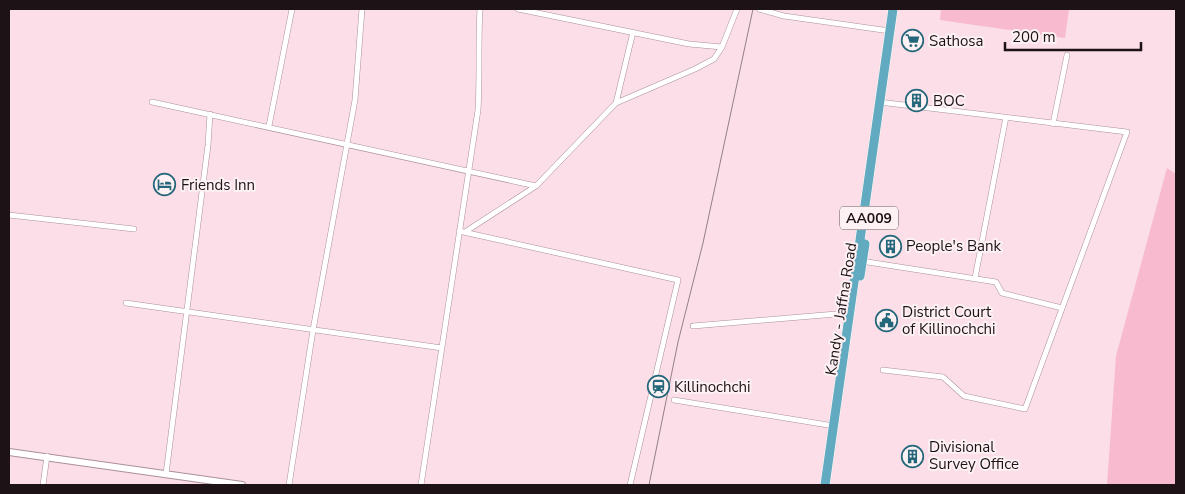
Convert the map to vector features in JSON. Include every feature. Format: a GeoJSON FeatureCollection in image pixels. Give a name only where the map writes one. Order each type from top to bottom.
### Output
{"type":"FeatureCollection","features":[{"type":"Feature","properties":{"kind":"highway","name":"Kandy - Jaffna Road"},"geometry":{"type":"LineString","coordinates":[[825,485],[835,429],[894,9]]}},
{"type":"Feature","properties":{"kind":"highway","name":"Kandy - Jaffna Road"},"geometry":{"type":"LineString","coordinates":[[882,103],[899,9]]}},
{"type":"Feature","properties":{"kind":"highway","name":"Kandy - Jaffna Road"},"geometry":{"type":"LineString","coordinates":[[835,429],[848,313],[859,261]]}},
{"type":"Feature","properties":{"kind":"street"},"geometry":{"type":"LineString","coordinates":[[269,126],[292,9]]}},
{"type":"Feature","properties":{"kind":"street"},"geometry":{"type":"LineString","coordinates":[[289,485],[313,330],[355,100],[362,9]]}},
{"type":"Feature","properties":{"kind":"street"},"geometry":{"type":"LineString","coordinates":[[421,485],[462,231],[468,172],[478,110],[480,9]]}},
{"type":"Feature","properties":{"kind":"street"},"geometry":{"type":"LineString","coordinates":[[518,9],[689,44],[722,47]]}},
{"type":"Feature","properties":{"kind":"street"},"geometry":{"type":"LineString","coordinates":[[462,231],[536,186],[616,103],[696,69],[714,59],[722,47],[737,9]]}},
{"type":"Feature","properties":{"kind":"street"},"geometry":{"type":"LineString","coordinates":[[760,9],[784,16],[890,31]]}},
{"type":"Feature","properties":{"kind":"street"},"geometry":{"type":"LineString","coordinates":[[616,103],[633,32]]}},
{"type":"Feature","properties":{"kind":"street"},"geometry":{"type":"LineString","coordinates":[[1053,124],[1067,55]]}},
{"type":"Feature","properties":{"kind":"street"},"geometry":{"type":"LineString","coordinates":[[152,102],[347,143],[536,186]]}},
{"type":"Feature","properties":{"kind":"street"},"geometry":{"type":"LineString","coordinates":[[882,103],[1127,132],[1025,409],[964,396],[943,377],[883,370]]}},
{"type":"Feature","properties":{"kind":"street"},"geometry":{"type":"LineString","coordinates":[[166,474],[208,144],[210,114]]}},
{"type":"Feature","properties":{"kind":"street"},"geometry":{"type":"LineString","coordinates":[[975,278],[1006,117]]}},
{"type":"Feature","properties":{"kind":"street"},"geometry":{"type":"LineString","coordinates":[[9,214],[134,229]]}},
{"type":"Feature","properties":{"kind":"street"},"geometry":{"type":"LineString","coordinates":[[462,231],[678,280],[630,485]]}},
{"type":"Feature","properties":{"kind":"street"},"geometry":{"type":"LineString","coordinates":[[859,261],[996,282],[1002,293],[1062,308]]}},
{"type":"Feature","properties":{"kind":"street"},"geometry":{"type":"LineString","coordinates":[[126,303],[442,348]]}},
{"type":"Feature","properties":{"kind":"street"},"geometry":{"type":"LineString","coordinates":[[694,326],[848,313]]}},
{"type":"Feature","properties":{"kind":"street"},"geometry":{"type":"LineString","coordinates":[[674,400],[835,429]]}},
{"type":"Feature","properties":{"kind":"street"},"geometry":{"type":"LineString","coordinates":[[9,452],[242,485]]}},
{"type":"Feature","properties":{"kind":"street"},"geometry":{"type":"LineString","coordinates":[[44,485],[47,456]]}},
{"type":"Feature","properties":{"kind":"shaded area"},"geometry":{"type":"Polygon","coordinates":[[[941,9],[1069,9],[1065,38],[940,20],[941,9]]]}},
{"type":"Feature","properties":{"kind":"shaded area"},"geometry":{"type":"Polygon","coordinates":[[[1167,168],[1176,174],[1176,485],[1107,485],[1116,356],[1167,168]]]}},
{"type":"Feature","properties":{"kind":"railway"},"geometry":{"type":"LineString","coordinates":[[649,485],[678,342],[703,243],[753,9]]}},
{"type":"Feature","properties":{"kind":"place","name":"Sathosa"},"geometry":{"type":"Point","coordinates":[913,41]}},
{"type":"Feature","properties":{"kind":"place","name":"BOC"},"geometry":{"type":"Point","coordinates":[917,101]}},
{"type":"Feature","properties":{"kind":"place","name":"Friends Inn"},"geometry":{"type":"Point","coordinates":[165,185]}},
{"type":"Feature","properties":{"kind":"place","name":"People's Bank"},"geometry":{"type":"Point","coordinates":[890,246]}},
{"type":"Feature","properties":{"kind":"place","name":"District Court of Killinochchi"},"geometry":{"type":"Point","coordinates":[886,321]}},
{"type":"Feature","properties":{"kind":"place","name":"Killinochchi"},"geometry":{"type":"Point","coordinates":[658,387]}},
{"type":"Feature","properties":{"kind":"place","name":"Divisional Survey Office"},"geometry":{"type":"Point","coordinates":[913,456]}}]}
